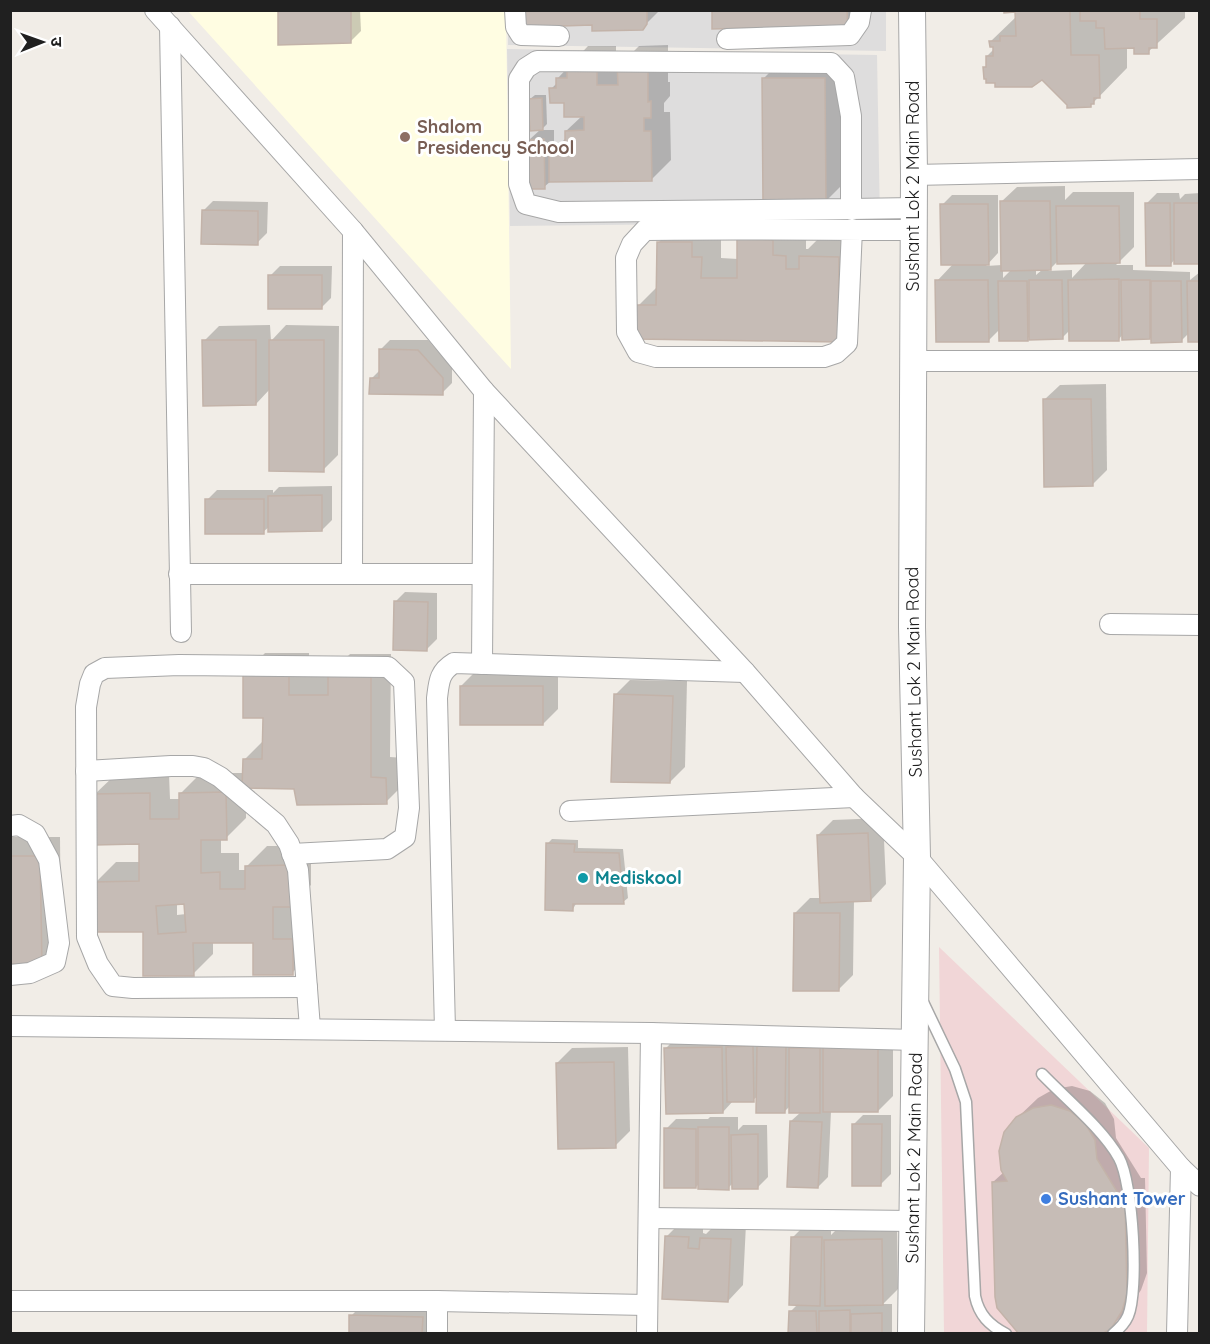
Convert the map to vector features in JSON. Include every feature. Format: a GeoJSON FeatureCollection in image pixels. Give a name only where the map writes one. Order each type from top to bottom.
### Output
{"type":"FeatureCollection","features":[{"type":"Feature","properties":{"kind":"street"},"geometry":{"type":"LineString","coordinates":[[155,10],[353,231],[484,391],[745,672],[854,796],[917,857],[1180,1168],[1200,1186]]}},
{"type":"Feature","properties":{"kind":"street"},"geometry":{"type":"LineString","coordinates":[[515,10],[516,27],[521,35],[559,36]]}},
{"type":"Feature","properties":{"kind":"street"},"geometry":{"type":"LineString","coordinates":[[727,39],[850,35],[859,22],[861,10]]}},
{"type":"Feature","properties":{"kind":"street","name":"Sushant Lok 2 Main Road"},"geometry":{"type":"LineString","coordinates":[[911,1334],[917,857],[912,627],[914,175],[912,10]]}},
{"type":"Feature","properties":{"kind":"street"},"geometry":{"type":"LineString","coordinates":[[170,26],[181,632]]}},
{"type":"Feature","properties":{"kind":"street"},"geometry":{"type":"LineString","coordinates":[[851,208],[851,116],[844,77],[831,63],[537,61],[526,68],[519,79],[519,184],[526,204],[559,212],[851,208],[914,219]]}},
{"type":"Feature","properties":{"kind":"street"},"geometry":{"type":"LineString","coordinates":[[914,175],[1200,169]]}},
{"type":"Feature","properties":{"kind":"street"},"geometry":{"type":"LineString","coordinates":[[852,229],[847,343],[836,353],[824,357],[656,357],[638,352],[627,332],[626,258],[632,243],[645,230],[852,229],[914,219]]}},
{"type":"Feature","properties":{"kind":"street"},"geometry":{"type":"LineString","coordinates":[[352,574],[353,231]]}},
{"type":"Feature","properties":{"kind":"street"},"geometry":{"type":"LineString","coordinates":[[912,361],[1200,361]]}},
{"type":"Feature","properties":{"kind":"street"},"geometry":{"type":"LineString","coordinates":[[482,664],[484,391]]}},
{"type":"Feature","properties":{"kind":"street"},"geometry":{"type":"LineString","coordinates":[[179,574],[482,574]]}},
{"type":"Feature","properties":{"kind":"street"},"geometry":{"type":"LineString","coordinates":[[1110,624],[1200,625]]}},
{"type":"Feature","properties":{"kind":"street"},"geometry":{"type":"LineString","coordinates":[[445,1030],[437,698],[439,680],[444,669],[454,663],[745,672]]}},
{"type":"Feature","properties":{"kind":"street"},"geometry":{"type":"LineString","coordinates":[[292,854],[387,849],[405,837],[409,808],[404,682],[388,667],[179,666],[105,668],[94,674],[86,707],[87,937],[98,964],[113,986],[133,988],[307,987]]}},
{"type":"Feature","properties":{"kind":"street"},"geometry":{"type":"LineString","coordinates":[[86,771],[182,766],[204,768],[220,777],[276,825],[289,844],[298,870],[310,1028]]}},
{"type":"Feature","properties":{"kind":"street"},"geometry":{"type":"LineString","coordinates":[[570,811],[854,796]]}},
{"type":"Feature","properties":{"kind":"street"},"geometry":{"type":"LineString","coordinates":[[10,826],[19,825],[35,834],[49,860],[59,943],[55,962],[30,973],[10,975]]}},
{"type":"Feature","properties":{"kind":"street"},"geometry":{"type":"LineString","coordinates":[[10,1026],[651,1033],[916,1040]]}},
{"type":"Feature","properties":{"kind":"street"},"geometry":{"type":"LineString","coordinates":[[647,1334],[651,1033]]}},
{"type":"Feature","properties":{"kind":"street"},"geometry":{"type":"LineString","coordinates":[[1177,1334],[1180,1168]]}},
{"type":"Feature","properties":{"kind":"street"},"geometry":{"type":"LineString","coordinates":[[649,1218],[913,1221]]}},
{"type":"Feature","properties":{"kind":"street"},"geometry":{"type":"LineString","coordinates":[[10,1301],[437,1301],[646,1305]]}},
{"type":"Feature","properties":{"kind":"street"},"geometry":{"type":"LineString","coordinates":[[437,1301],[437,1334]]}},
{"type":"Feature","properties":{"kind":"lane"},"geometry":{"type":"LineString","coordinates":[[916,986],[955,1070],[966,1102],[975,1296],[978,1308],[986,1320],[1006,1334]]}},
{"type":"Feature","properties":{"kind":"lane"},"geometry":{"type":"LineString","coordinates":[[1042,1074],[1110,1143],[1121,1160],[1128,1181],[1133,1238],[1132,1296],[1128,1316],[1113,1334]]}},
{"type":"Feature","properties":{"kind":"shaded area","name":"Shalom Presidency School"},"geometry":{"type":"Polygon","coordinates":[[[188,11],[506,11],[511,369],[188,11]]]}},
{"type":"Feature","properties":{"kind":"shaded area"},"geometry":{"type":"Polygon","coordinates":[[[508,11],[886,11],[886,51],[508,45],[508,11]]]}},
{"type":"Feature","properties":{"kind":"shaded area"},"geometry":{"type":"Polygon","coordinates":[[[507,49],[877,55],[880,222],[510,226],[507,49]]]}},
{"type":"Feature","properties":{"kind":"shaded area"},"geometry":{"type":"Polygon","coordinates":[[[939,947],[1149,1148],[1147,1333],[944,1333],[939,947]]]}},
{"type":"Feature","properties":{"kind":"building"},"geometry":{"type":"Polygon","coordinates":[[[278,10],[351,10],[351,43],[278,45],[278,10]]]}},
{"type":"Feature","properties":{"kind":"building"},"geometry":{"type":"Polygon","coordinates":[[[523,10],[647,10],[647,24],[643,30],[592,31],[592,25],[562,26],[562,31],[523,32],[523,10]]]}},
{"type":"Feature","properties":{"kind":"building"},"geometry":{"type":"Polygon","coordinates":[[[712,10],[847,10],[848,32],[749,34],[749,28],[712,29],[712,10]]]}},
{"type":"Feature","properties":{"kind":"building"},"geometry":{"type":"Polygon","coordinates":[[[1004,10],[1075,10],[1070,11],[1071,55],[1099,55],[1100,98],[1094,98],[1094,104],[1091,104],[1091,107],[1067,108],[1067,105],[1042,80],[1032,87],[995,87],[995,83],[986,83],[983,67],[986,67],[986,56],[993,56],[993,47],[990,47],[989,41],[1000,41],[1000,36],[1016,36],[1015,12],[1004,13],[1004,10]]]}},
{"type":"Feature","properties":{"kind":"building"},"geometry":{"type":"Polygon","coordinates":[[[1080,10],[1140,10],[1140,19],[1157,19],[1157,48],[1149,48],[1149,54],[1134,54],[1134,48],[1105,49],[1104,28],[1096,28],[1096,21],[1080,21],[1080,10]]]}},
{"type":"Feature","properties":{"kind":"building"},"geometry":{"type":"Polygon","coordinates":[[[567,65],[597,65],[597,85],[618,85],[617,65],[648,65],[648,102],[651,101],[651,118],[644,118],[644,131],[651,131],[652,181],[549,182],[549,153],[559,152],[558,145],[565,144],[565,131],[584,130],[584,117],[564,117],[564,103],[550,103],[549,88],[556,88],[556,78],[567,78],[567,65]]]}},
{"type":"Feature","properties":{"kind":"building"},"geometry":{"type":"Polygon","coordinates":[[[762,78],[825,78],[826,204],[763,204],[762,78]]]}},
{"type":"Feature","properties":{"kind":"building"},"geometry":{"type":"Polygon","coordinates":[[[542,98],[543,130],[530,131],[528,99],[542,98]]]}},
{"type":"Feature","properties":{"kind":"building"},"geometry":{"type":"Polygon","coordinates":[[[544,139],[545,189],[529,189],[527,140],[544,139]]]}},
{"type":"Feature","properties":{"kind":"building"},"geometry":{"type":"Polygon","coordinates":[[[1000,201],[1050,201],[1051,270],[1001,271],[1000,201]]]}},
{"type":"Feature","properties":{"kind":"building"},"geometry":{"type":"Polygon","coordinates":[[[1145,203],[1170,203],[1171,266],[1146,266],[1145,203]]]}},
{"type":"Feature","properties":{"kind":"building"},"geometry":{"type":"Polygon","coordinates":[[[1174,203],[1200,203],[1200,264],[1174,264],[1174,203]]]}},
{"type":"Feature","properties":{"kind":"building"},"geometry":{"type":"Polygon","coordinates":[[[940,204],[988,204],[989,265],[941,265],[940,204]]]}},
{"type":"Feature","properties":{"kind":"building"},"geometry":{"type":"Polygon","coordinates":[[[1056,206],[1119,206],[1120,263],[1057,264],[1056,206]]]}},
{"type":"Feature","properties":{"kind":"building"},"geometry":{"type":"Polygon","coordinates":[[[202,210],[258,211],[258,245],[201,244],[202,210]]]}},
{"type":"Feature","properties":{"kind":"building"},"geometry":{"type":"Polygon","coordinates":[[[737,239],[773,240],[773,255],[786,256],[786,269],[799,269],[799,256],[839,257],[838,342],[636,339],[636,305],[656,305],[657,242],[692,242],[692,257],[702,257],[701,278],[737,278],[737,239]]]}},
{"type":"Feature","properties":{"kind":"building"},"geometry":{"type":"Polygon","coordinates":[[[268,275],[322,275],[322,309],[268,309],[268,275]]]}},
{"type":"Feature","properties":{"kind":"building"},"geometry":{"type":"Polygon","coordinates":[[[1119,279],[1119,341],[1069,341],[1068,280],[1119,279]]]}},
{"type":"Feature","properties":{"kind":"building"},"geometry":{"type":"Polygon","coordinates":[[[935,280],[988,280],[989,342],[936,342],[935,280]]]}},
{"type":"Feature","properties":{"kind":"building"},"geometry":{"type":"Polygon","coordinates":[[[1029,280],[1062,280],[1063,339],[1029,340],[1029,280]]]}},
{"type":"Feature","properties":{"kind":"building"},"geometry":{"type":"Polygon","coordinates":[[[1121,280],[1150,280],[1150,339],[1122,340],[1121,280]]]}},
{"type":"Feature","properties":{"kind":"building"},"geometry":{"type":"Polygon","coordinates":[[[998,281],[1027,281],[1028,341],[999,341],[998,281]]]}},
{"type":"Feature","properties":{"kind":"building"},"geometry":{"type":"Polygon","coordinates":[[[1151,281],[1181,281],[1182,342],[1151,343],[1151,281]]]}},
{"type":"Feature","properties":{"kind":"building"},"geometry":{"type":"Polygon","coordinates":[[[1187,281],[1200,281],[1200,342],[1188,342],[1187,281]]]}},
{"type":"Feature","properties":{"kind":"building"},"geometry":{"type":"Polygon","coordinates":[[[202,340],[256,340],[256,405],[203,406],[202,340]]]}},
{"type":"Feature","properties":{"kind":"building"},"geometry":{"type":"Polygon","coordinates":[[[269,340],[324,340],[324,472],[269,471],[269,340]]]}},
{"type":"Feature","properties":{"kind":"building"},"geometry":{"type":"Polygon","coordinates":[[[379,349],[418,350],[443,378],[443,395],[369,394],[370,378],[379,378],[379,349]]]}},
{"type":"Feature","properties":{"kind":"building"},"geometry":{"type":"Polygon","coordinates":[[[1043,399],[1091,399],[1093,486],[1044,487],[1043,399]]]}},
{"type":"Feature","properties":{"kind":"building"},"geometry":{"type":"Polygon","coordinates":[[[322,495],[322,531],[268,532],[268,496],[322,495]]]}},
{"type":"Feature","properties":{"kind":"building"},"geometry":{"type":"Polygon","coordinates":[[[205,499],[264,499],[264,534],[205,534],[205,499]]]}},
{"type":"Feature","properties":{"kind":"building"},"geometry":{"type":"Polygon","coordinates":[[[394,601],[428,602],[427,651],[393,650],[394,601]]]}},
{"type":"Feature","properties":{"kind":"building"},"geometry":{"type":"Polygon","coordinates":[[[243,672],[289,673],[289,695],[328,695],[328,673],[371,674],[371,777],[386,778],[387,804],[297,805],[294,789],[242,788],[243,759],[262,759],[263,718],[243,718],[243,672]]]}},
{"type":"Feature","properties":{"kind":"building"},"geometry":{"type":"Polygon","coordinates":[[[460,686],[543,686],[543,725],[460,725],[460,686]]]}},
{"type":"Feature","properties":{"kind":"building"},"geometry":{"type":"Polygon","coordinates":[[[614,694],[673,696],[670,783],[611,782],[614,694]]]}},
{"type":"Feature","properties":{"kind":"building"},"geometry":{"type":"Polygon","coordinates":[[[226,792],[227,840],[201,840],[201,873],[220,872],[220,889],[245,889],[245,866],[292,865],[292,907],[273,907],[273,939],[293,939],[293,975],[253,975],[253,943],[193,943],[194,976],[143,976],[143,932],[95,932],[94,882],[139,881],[139,844],[94,845],[93,794],[150,793],[150,819],[179,819],[179,793],[226,792]],[[184,904],[156,906],[158,934],[186,932],[184,904]]]}},
{"type":"Feature","properties":{"kind":"building"},"geometry":{"type":"Polygon","coordinates":[[[868,833],[871,901],[820,903],[817,835],[868,833]]]}},
{"type":"Feature","properties":{"kind":"building","name":"Mediskool"},"geometry":{"type":"Polygon","coordinates":[[[546,843],[575,844],[574,852],[619,853],[624,904],[573,904],[573,911],[545,910],[546,843]]]}},
{"type":"Feature","properties":{"kind":"building"},"geometry":{"type":"Polygon","coordinates":[[[10,856],[40,856],[42,963],[10,964],[10,856]]]}},
{"type":"Feature","properties":{"kind":"building"},"geometry":{"type":"Polygon","coordinates":[[[794,913],[840,913],[839,991],[793,991],[794,913]]]}},
{"type":"Feature","properties":{"kind":"building"},"geometry":{"type":"Polygon","coordinates":[[[823,1043],[878,1044],[878,1112],[823,1112],[823,1043]]]}},
{"type":"Feature","properties":{"kind":"building"},"geometry":{"type":"Polygon","coordinates":[[[753,1046],[754,1102],[727,1102],[726,1047],[753,1046]]]}},
{"type":"Feature","properties":{"kind":"building"},"geometry":{"type":"Polygon","coordinates":[[[757,1046],[786,1046],[785,1113],[756,1113],[757,1046]]]}},
{"type":"Feature","properties":{"kind":"building"},"geometry":{"type":"Polygon","coordinates":[[[722,1047],[723,1113],[666,1114],[664,1048],[722,1047]]]}},
{"type":"Feature","properties":{"kind":"building"},"geometry":{"type":"Polygon","coordinates":[[[789,1048],[820,1048],[820,1113],[789,1113],[789,1048]]]}},
{"type":"Feature","properties":{"kind":"building"},"geometry":{"type":"Polygon","coordinates":[[[614,1062],[616,1148],[558,1149],[556,1063],[614,1062]]]}},
{"type":"Feature","properties":{"kind":"building"},"geometry":{"type":"Polygon","coordinates":[[[1051,1105],[1070,1111],[1085,1123],[1095,1140],[1097,1159],[1121,1198],[1125,1198],[1127,1294],[1122,1311],[1111,1329],[1102,1334],[1019,1334],[997,1308],[992,1182],[1007,1181],[1001,1170],[999,1151],[1004,1132],[1016,1117],[1033,1108],[1051,1105]]]}},
{"type":"Feature","properties":{"kind":"building"},"geometry":{"type":"Polygon","coordinates":[[[790,1121],[822,1122],[818,1188],[787,1187],[790,1121]]]}},
{"type":"Feature","properties":{"kind":"building"},"geometry":{"type":"Polygon","coordinates":[[[852,1124],[882,1124],[881,1186],[852,1186],[852,1124]]]}},
{"type":"Feature","properties":{"kind":"building"},"geometry":{"type":"Polygon","coordinates":[[[698,1127],[729,1127],[729,1190],[698,1189],[698,1127]]]}},
{"type":"Feature","properties":{"kind":"building"},"geometry":{"type":"Polygon","coordinates":[[[664,1128],[696,1129],[696,1188],[664,1188],[664,1128]]]}},
{"type":"Feature","properties":{"kind":"building"},"geometry":{"type":"Polygon","coordinates":[[[758,1134],[758,1189],[732,1189],[731,1135],[758,1134]]]}},
{"type":"Feature","properties":{"kind":"building"},"geometry":{"type":"Polygon","coordinates":[[[665,1236],[689,1237],[688,1248],[699,1249],[700,1238],[731,1239],[728,1302],[662,1299],[665,1236]]]}},
{"type":"Feature","properties":{"kind":"building"},"geometry":{"type":"Polygon","coordinates":[[[791,1237],[822,1237],[820,1306],[789,1305],[791,1237]]]}},
{"type":"Feature","properties":{"kind":"building"},"geometry":{"type":"Polygon","coordinates":[[[882,1239],[883,1305],[825,1306],[824,1240],[882,1239]]]}},
{"type":"Feature","properties":{"kind":"building"},"geometry":{"type":"Polygon","coordinates":[[[850,1310],[850,1334],[819,1334],[819,1311],[850,1310]]]}},
{"type":"Feature","properties":{"kind":"building"},"geometry":{"type":"Polygon","coordinates":[[[789,1311],[816,1311],[817,1334],[788,1334],[789,1311]]]}},
{"type":"Feature","properties":{"kind":"building"},"geometry":{"type":"Polygon","coordinates":[[[882,1313],[882,1334],[851,1334],[851,1314],[882,1313]]]}},
{"type":"Feature","properties":{"kind":"building"},"geometry":{"type":"Polygon","coordinates":[[[349,1315],[423,1317],[422,1334],[349,1334],[349,1315]]]}},
{"type":"Feature","properties":{"kind":"place","name":"Shalom Presidency School"},"geometry":{"type":"Point","coordinates":[405,137]}},
{"type":"Feature","properties":{"kind":"place","name":"Mediskool"},"geometry":{"type":"Point","coordinates":[583,878]}},
{"type":"Feature","properties":{"kind":"place","name":"Sushant Tower"},"geometry":{"type":"Point","coordinates":[1046,1199]}}]}
